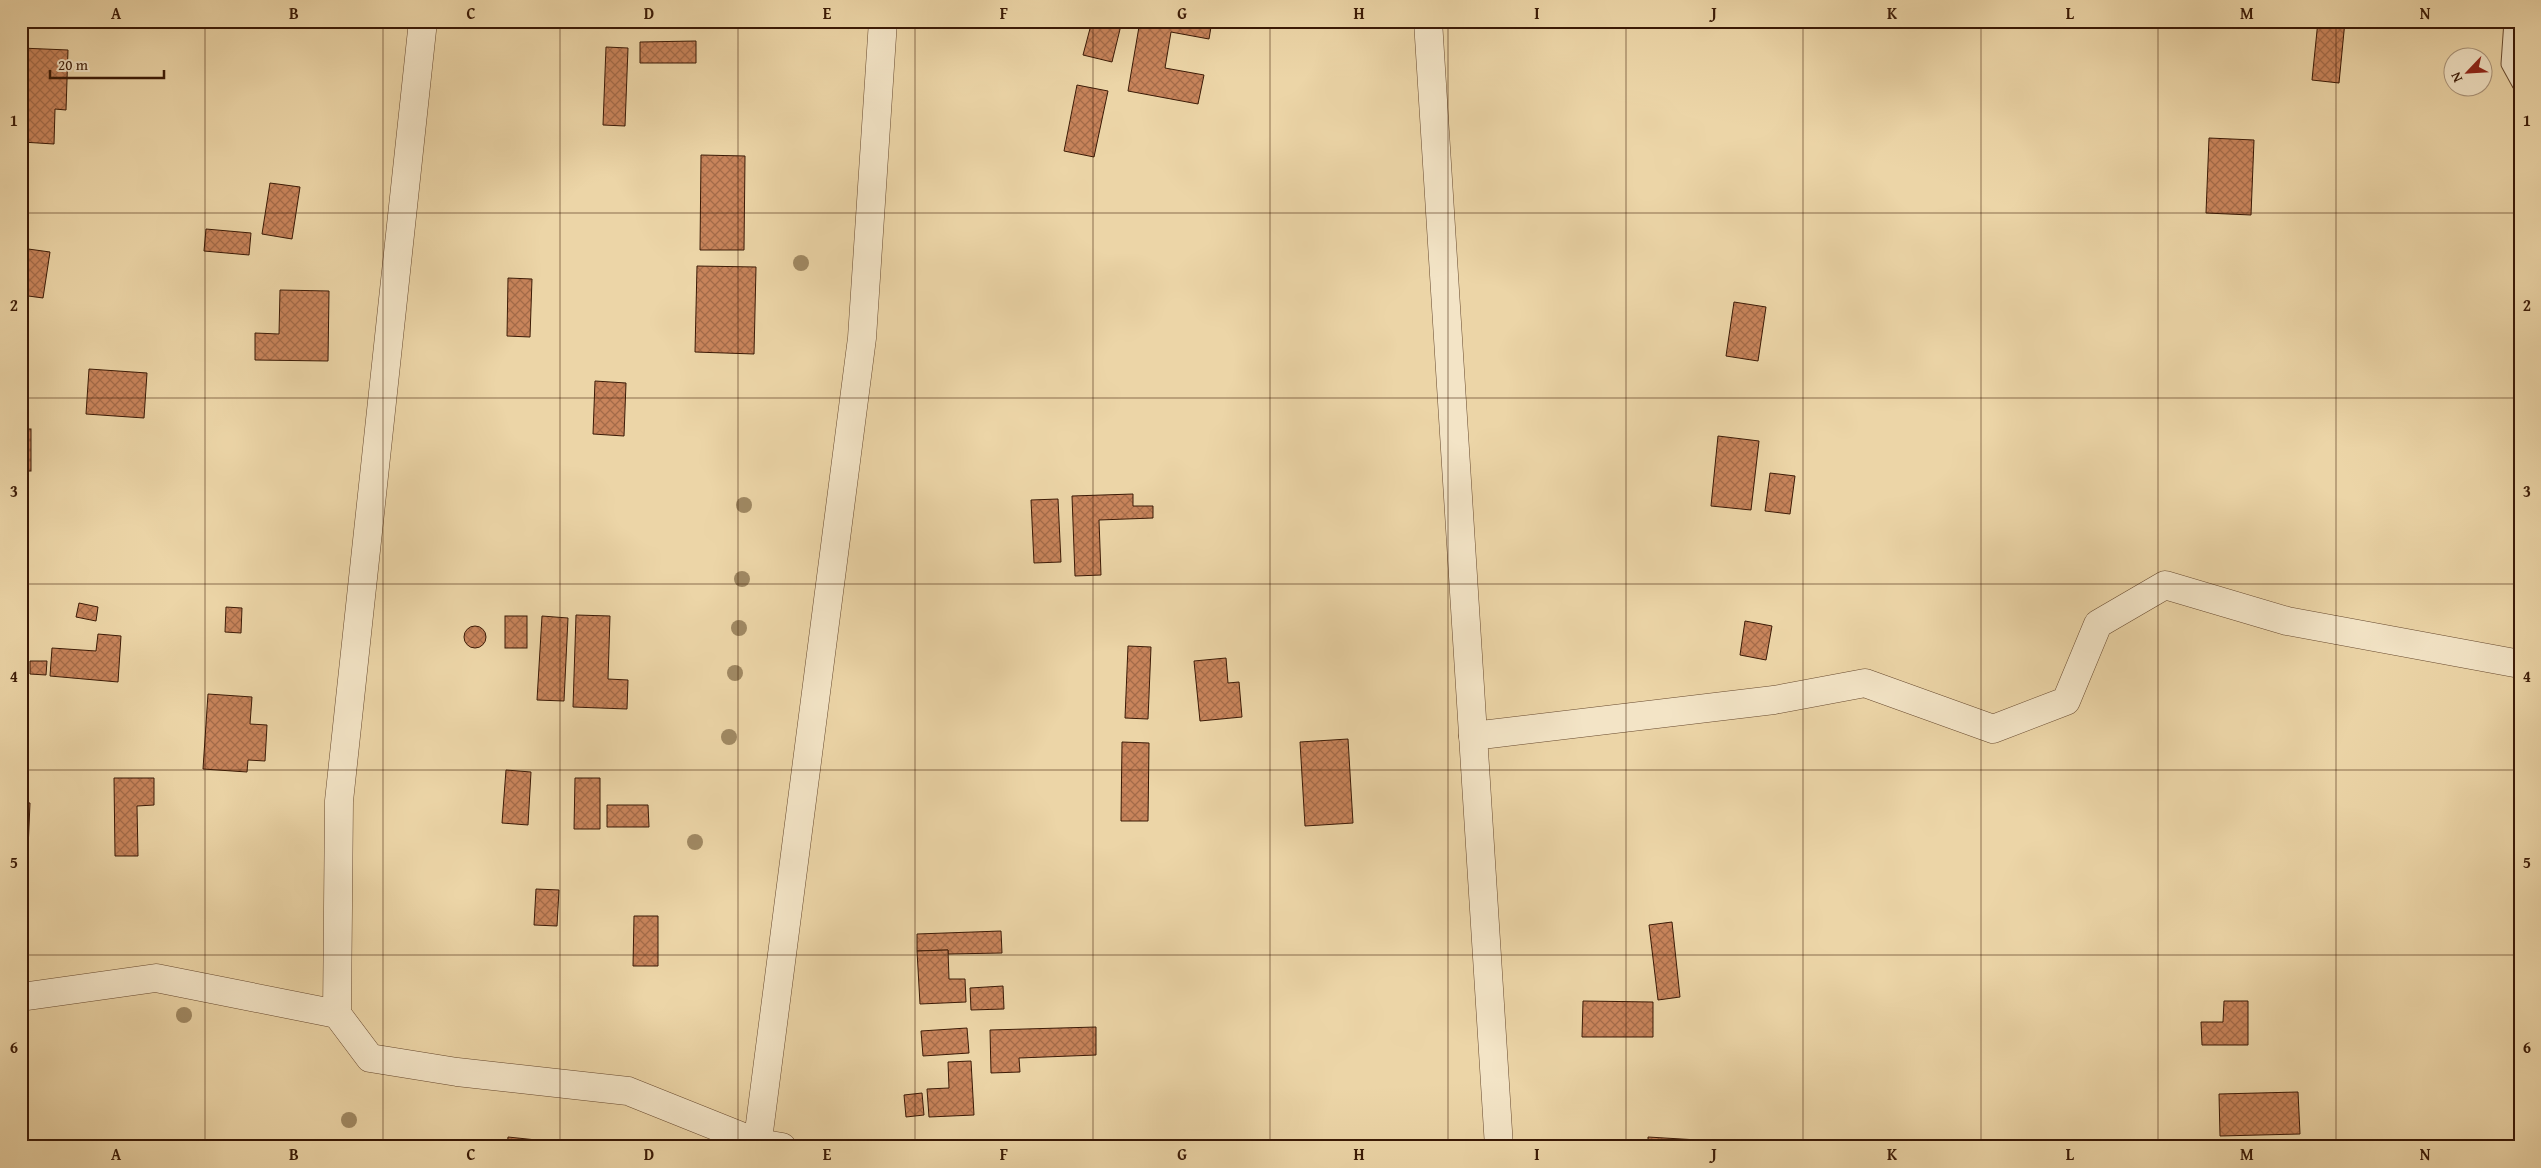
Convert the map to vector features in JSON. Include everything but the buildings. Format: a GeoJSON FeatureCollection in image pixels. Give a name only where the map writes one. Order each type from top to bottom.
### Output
{"type":"FeatureCollection","features":[{"type":"Feature","properties":{"kind":"street"},"geometry":{"type":"LineString","coordinates":[[423,21],[339,801],[337,1014],[370,1058],[457,1072],[628,1091],[766,1146],[862,338],[883,21]]}},
{"type":"Feature","properties":{"kind":"street"},"geometry":{"type":"LineString","coordinates":[[1428,21],[1499,1147]]}},
{"type":"Feature","properties":{"kind":"street"},"geometry":{"type":"LineString","coordinates":[[1473,736],[1774,700],[1865,683],[1992,728],[2066,701],[2098,624],[2165,585],[2287,621],[2520,664]]}},
{"type":"Feature","properties":{"kind":"street"},"geometry":{"type":"LineString","coordinates":[[21,997],[156,978],[337,1014]]}},
{"type":"Feature","properties":{"kind":"lane"},"geometry":{"type":"LineString","coordinates":[[2512,21],[2509,64],[2520,84]]}}]}
